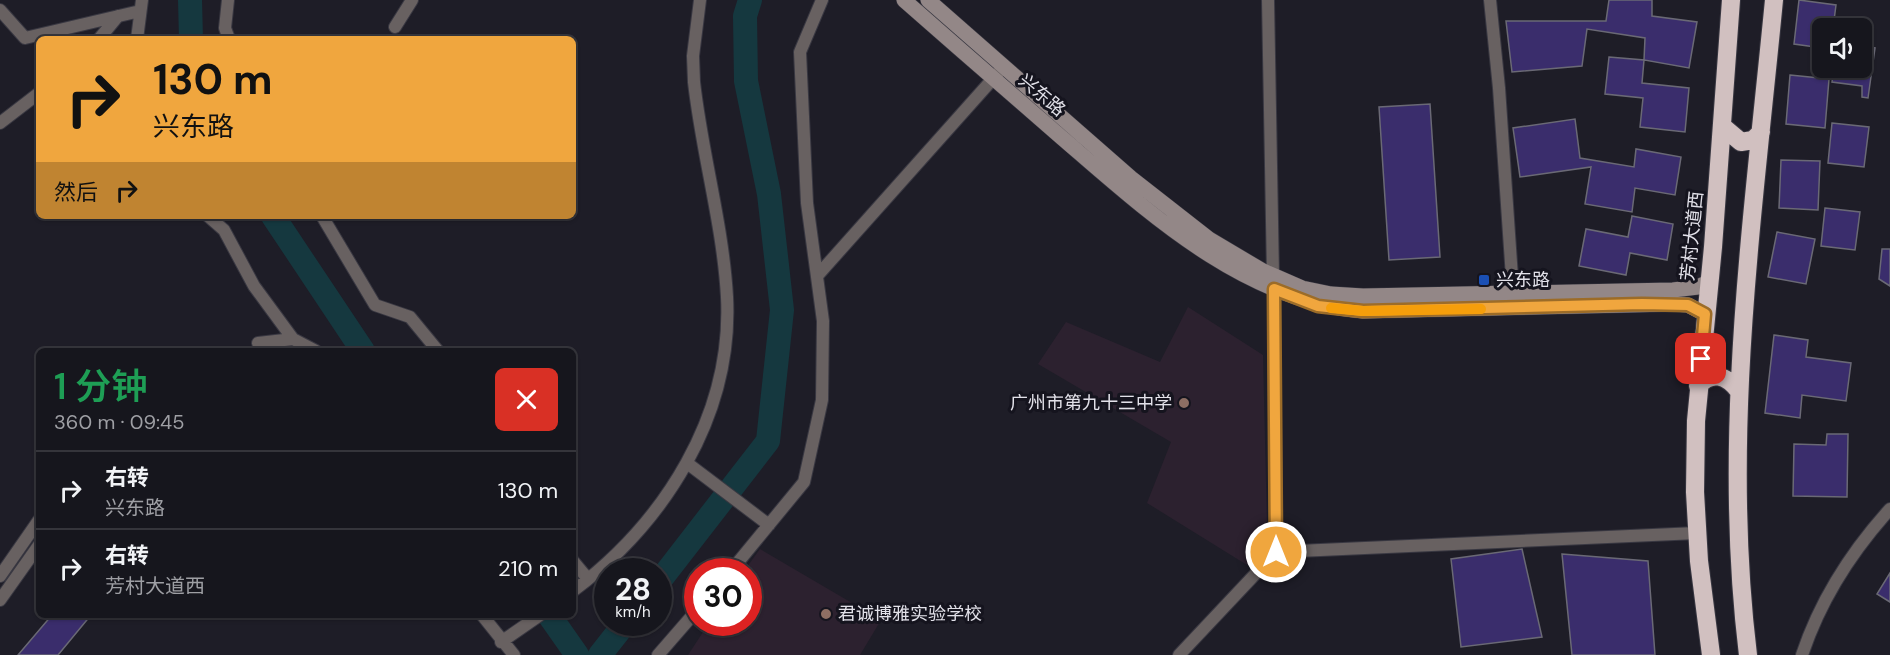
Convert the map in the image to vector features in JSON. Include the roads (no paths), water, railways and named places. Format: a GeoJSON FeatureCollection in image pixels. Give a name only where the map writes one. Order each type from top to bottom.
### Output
{"type":"FeatureCollection","features":[{"type":"Feature","properties":{"kind":"highway","name":"芳村大道西"},"geometry":{"type":"LineString","coordinates":[[1711,655],[1697,533],[1695,492],[1698,386],[1731,0]]}},
{"type":"Feature","properties":{"kind":"highway"},"geometry":{"type":"LineString","coordinates":[[1748,655],[1741,578],[1736,464],[1738,390],[1774,0]]}},
{"type":"Feature","properties":{"kind":"highway"},"geometry":{"type":"LineString","coordinates":[[1722,126],[1741,142],[1753,140],[1761,132]]}},
{"type":"Feature","properties":{"kind":"highway"},"geometry":{"type":"LineString","coordinates":[[1698,386],[1703,380],[1718,375],[1727,378],[1738,390]]}},
{"type":"Feature","properties":{"kind":"street"},"geometry":{"type":"LineString","coordinates":[[228,0],[225,28],[228,36]]}},
{"type":"Feature","properties":{"kind":"street"},"geometry":{"type":"LineString","coordinates":[[395,27],[412,0]]}},
{"type":"Feature","properties":{"kind":"street"},"geometry":{"type":"LineString","coordinates":[[576,589],[638,532],[687,463],[702,437],[719,383],[727,318],[724,274],[694,82],[693,56],[700,0]]}},
{"type":"Feature","properties":{"kind":"street"},"geometry":{"type":"LineString","coordinates":[[742,558],[804,482],[822,400],[823,321],[807,203],[800,52],[822,0]]}},
{"type":"Feature","properties":{"kind":"street","name":"兴东路"},"geometry":{"type":"LineString","coordinates":[[904,0],[1152,214],[1205,251],[1273,282],[1318,306],[1363,311],[1663,304],[1688,305],[1705,314]]}},
{"type":"Feature","properties":{"kind":"street","name":"兴东路"},"geometry":{"type":"LineString","coordinates":[[928,0],[1163,205],[1273,282],[1330,294],[1363,296],[1674,290],[1698,287],[1708,282]]}},
{"type":"Feature","properties":{"kind":"street"},"geometry":{"type":"LineString","coordinates":[[1179,655],[1276,552],[1268,0]]}},
{"type":"Feature","properties":{"kind":"street"},"geometry":{"type":"LineString","coordinates":[[1490,0],[1499,88],[1513,292]]}},
{"type":"Feature","properties":{"kind":"street"},"geometry":{"type":"LineString","coordinates":[[0,10],[25,38],[118,16],[141,6]]}},
{"type":"Feature","properties":{"kind":"street"},"geometry":{"type":"LineString","coordinates":[[137,36],[141,6]]}},
{"type":"Feature","properties":{"kind":"street"},"geometry":{"type":"LineString","coordinates":[[101,36],[118,16]]}},
{"type":"Feature","properties":{"kind":"street"},"geometry":{"type":"LineString","coordinates":[[817,276],[1004,67]]}},
{"type":"Feature","properties":{"kind":"street"},"geometry":{"type":"LineString","coordinates":[[0,123],[36,95]]}},
{"type":"Feature","properties":{"kind":"street"},"geometry":{"type":"LineString","coordinates":[[211,219],[224,230],[254,286],[293,339],[310,348]]}},
{"type":"Feature","properties":{"kind":"street"},"geometry":{"type":"LineString","coordinates":[[324,219],[375,304],[410,317],[436,348]]}},
{"type":"Feature","properties":{"kind":"street"},"geometry":{"type":"LineString","coordinates":[[258,343],[293,339]]}},
{"type":"Feature","properties":{"kind":"street"},"geometry":{"type":"LineString","coordinates":[[687,463],[769,525]]}},
{"type":"Feature","properties":{"kind":"street"},"geometry":{"type":"LineString","coordinates":[[1802,655],[1810,629],[1826,600],[1866,535],[1890,509]]}},
{"type":"Feature","properties":{"kind":"street"},"geometry":{"type":"LineString","coordinates":[[0,576],[36,524]]}},
{"type":"Feature","properties":{"kind":"street"},"geometry":{"type":"LineString","coordinates":[[1276,552],[1697,533]]}},
{"type":"Feature","properties":{"kind":"street"},"geometry":{"type":"LineString","coordinates":[[0,600],[36,549]]}},
{"type":"Feature","properties":{"kind":"street"},"geometry":{"type":"LineString","coordinates":[[576,565],[588,579]]}},
{"type":"Feature","properties":{"kind":"street"},"geometry":{"type":"LineString","coordinates":[[484,618],[501,642],[514,655]]}},
{"type":"Feature","properties":{"kind":"street"},"geometry":{"type":"LineString","coordinates":[[501,642],[536,618]]}},
{"type":"Feature","properties":{"kind":"street"},"geometry":{"type":"LineString","coordinates":[[658,655],[684,625]]}},
{"type":"Feature","properties":{"kind":"waterway"},"geometry":{"type":"LineString","coordinates":[[190,0],[191,36]]}},
{"type":"Feature","properties":{"kind":"waterway"},"geometry":{"type":"LineString","coordinates":[[672,565],[768,441],[782,310],[769,194],[746,81],[745,16],[750,0]]}},
{"type":"Feature","properties":{"kind":"waterway"},"geometry":{"type":"LineString","coordinates":[[275,219],[361,348]]}},
{"type":"Feature","properties":{"kind":"waterway"},"geometry":{"type":"LineString","coordinates":[[551,618],[577,655]]}},
{"type":"Feature","properties":{"kind":"waterway"},"geometry":{"type":"LineString","coordinates":[[600,655],[615,636]]}},
{"type":"Feature","properties":{"kind":"place","name":"兴东路"},"geometry":{"type":"Point","coordinates":[1484,280]}},
{"type":"Feature","properties":{"kind":"place","name":"广州市第九十三中学"},"geometry":{"type":"Point","coordinates":[1184,403]}},
{"type":"Feature","properties":{"kind":"place","name":"君诚博雅实验学校"},"geometry":{"type":"Point","coordinates":[826,614]}}]}
